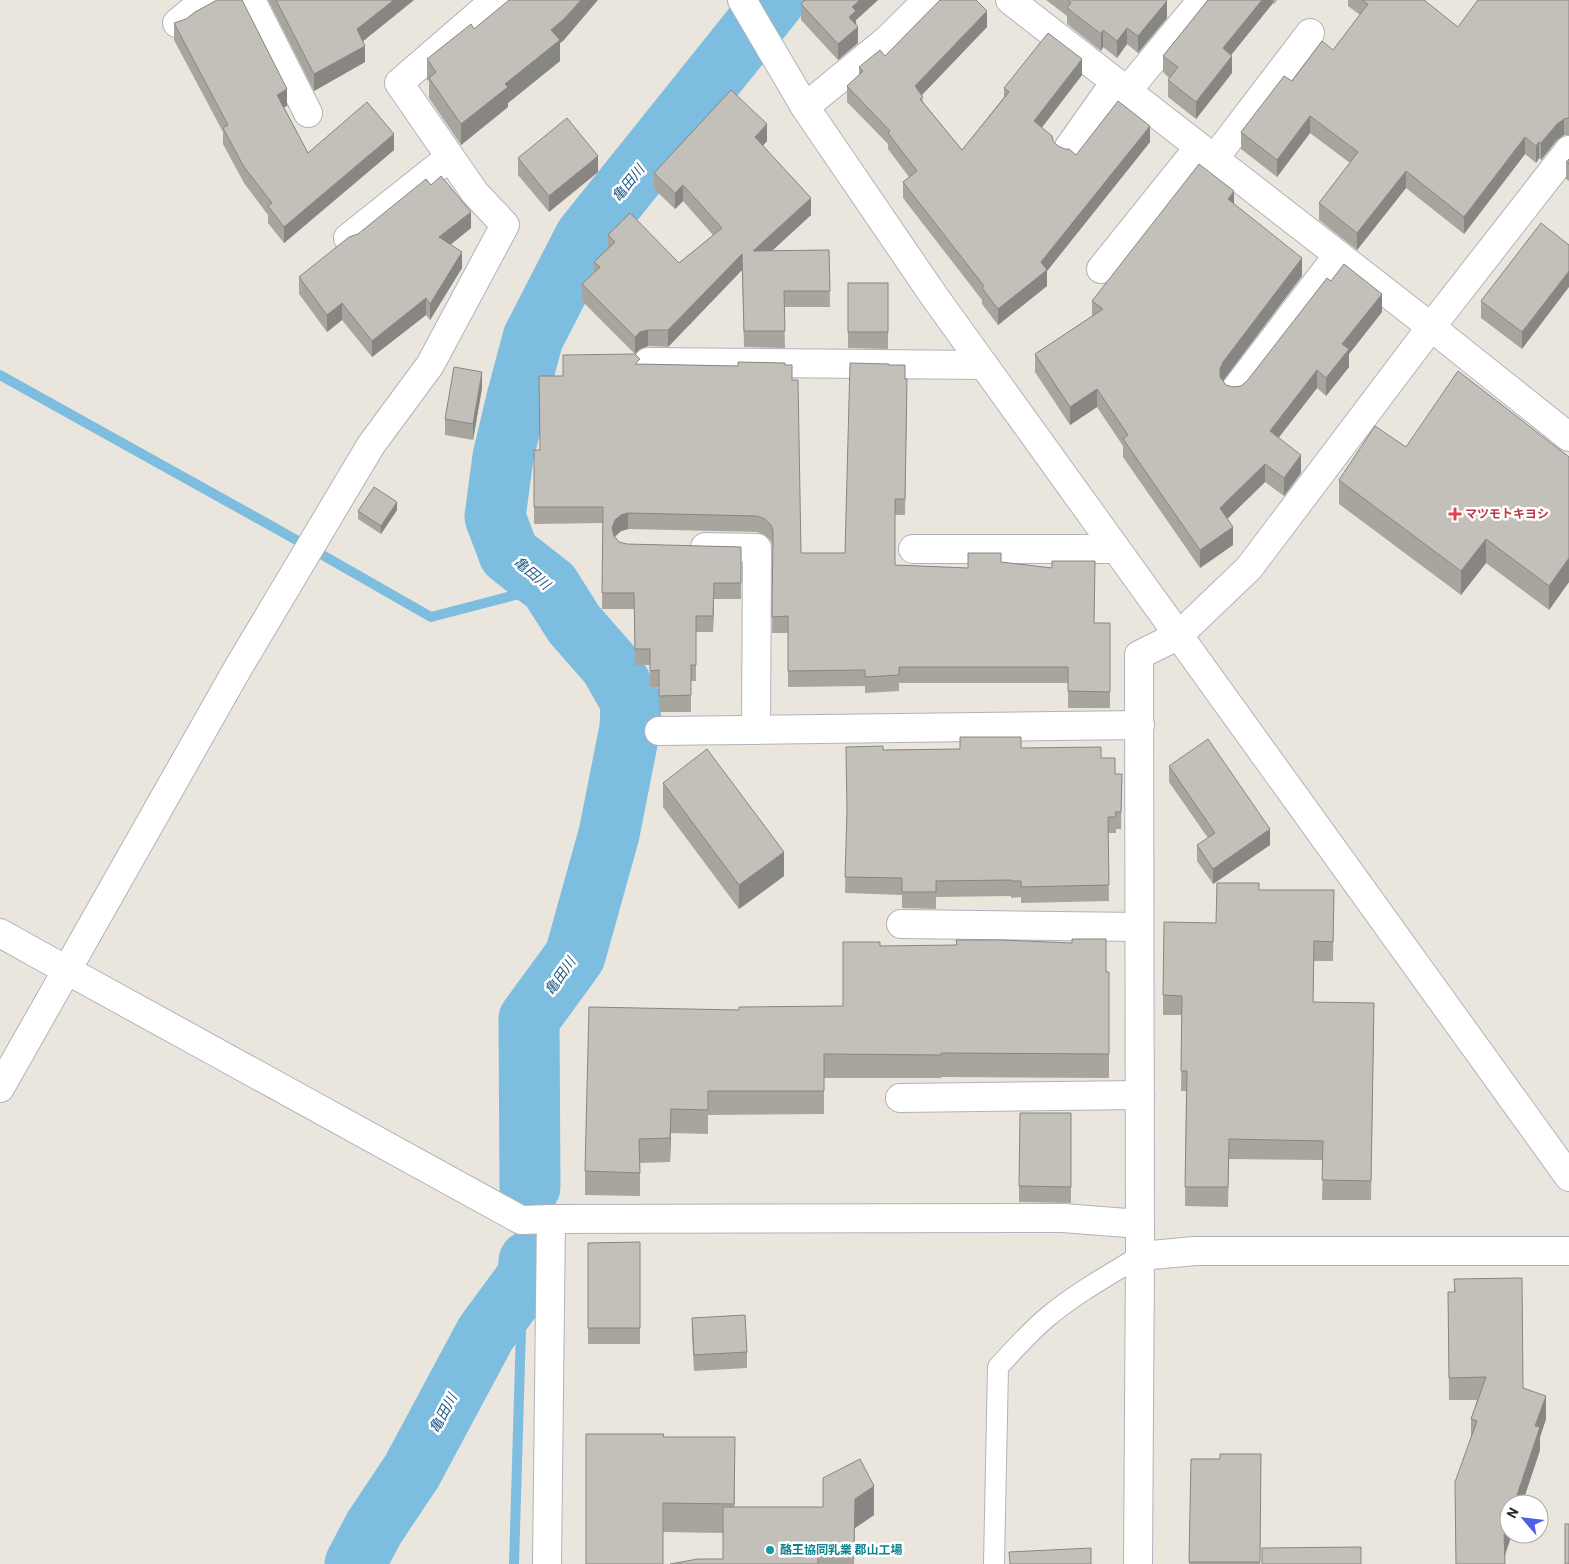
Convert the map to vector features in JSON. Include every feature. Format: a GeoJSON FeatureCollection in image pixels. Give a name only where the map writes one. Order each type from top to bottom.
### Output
{"type":"FeatureCollection","features":[{"type":"Feature","properties":{"kind":"street"},"geometry":{"type":"LineString","coordinates":[[177,23],[205,0]]}},
{"type":"Feature","properties":{"kind":"street"},"geometry":{"type":"LineString","coordinates":[[251,0],[308,113]]}},
{"type":"Feature","properties":{"kind":"street"},"geometry":{"type":"LineString","coordinates":[[0,1088],[238,668],[371,445],[430,365],[505,225],[475,193],[399,83],[495,0]]}},
{"type":"Feature","properties":{"kind":"street"},"geometry":{"type":"LineString","coordinates":[[805,107],[888,39],[927,0]]}},
{"type":"Feature","properties":{"kind":"street"},"geometry":{"type":"LineString","coordinates":[[1010,0],[1432,327],[1569,437]]}},
{"type":"Feature","properties":{"kind":"street"},"geometry":{"type":"LineString","coordinates":[[1067,150],[1121,86],[1202,0]]}},
{"type":"Feature","properties":{"kind":"street"},"geometry":{"type":"LineString","coordinates":[[744,4],[805,107],[929,287],[1569,1177]]}},
{"type":"Feature","properties":{"kind":"street"},"geometry":{"type":"LineString","coordinates":[[1101,270],[1207,153],[1310,33]]}},
{"type":"Feature","properties":{"kind":"street"},"geometry":{"type":"LineString","coordinates":[[1138,1564],[1140,1256],[1139,655],[1179,635],[1249,568],[1569,150]]}},
{"type":"Feature","properties":{"kind":"street"},"geometry":{"type":"LineString","coordinates":[[348,238],[450,157]]}},
{"type":"Feature","properties":{"kind":"street"},"geometry":{"type":"LineString","coordinates":[[1235,390],[1338,254]]}},
{"type":"Feature","properties":{"kind":"street"},"geometry":{"type":"LineString","coordinates":[[648,362],[984,365]]}},
{"type":"Feature","properties":{"kind":"street"},"geometry":{"type":"LineString","coordinates":[[678,546],[756,548],[756,730]]}},
{"type":"Feature","properties":{"kind":"street"},"geometry":{"type":"LineString","coordinates":[[912,549],[1116,549]]}},
{"type":"Feature","properties":{"kind":"street"},"geometry":{"type":"LineString","coordinates":[[658,731],[1140,725]]}},
{"type":"Feature","properties":{"kind":"street"},"geometry":{"type":"LineString","coordinates":[[901,924],[1140,927]]}},
{"type":"Feature","properties":{"kind":"street"},"geometry":{"type":"LineString","coordinates":[[0,933],[521,1220],[1063,1218],[1140,1224]]}},
{"type":"Feature","properties":{"kind":"street"},"geometry":{"type":"LineString","coordinates":[[900,1098],[1140,1095]]}},
{"type":"Feature","properties":{"kind":"street"},"geometry":{"type":"LineString","coordinates":[[547,1564],[551,1219]]}},
{"type":"Feature","properties":{"kind":"street"},"geometry":{"type":"LineString","coordinates":[[1140,1256],[1205,1251],[1569,1251]]}},
{"type":"Feature","properties":{"kind":"lane"},"geometry":{"type":"LineString","coordinates":[[994,1564],[998,1367],[1049,1316],[1081,1292],[1140,1256]]}},
{"type":"Feature","properties":{"kind":"building"},"geometry":{"type":"Polygon","coordinates":[[[217,0],[242,0],[287,89],[277,95],[308,153],[367,102],[394,134],[284,227],[268,206],[272,203],[244,167],[223,128],[228,125],[174,23],[186,19],[217,0]]]}},
{"type":"Feature","properties":{"kind":"building"},"geometry":{"type":"Polygon","coordinates":[[[276,0],[394,0],[357,29],[365,46],[314,74],[276,0]]]}},
{"type":"Feature","properties":{"kind":"building"},"geometry":{"type":"Polygon","coordinates":[[[509,0],[581,0],[551,30],[560,40],[505,84],[508,87],[461,124],[429,78],[436,72],[427,59],[471,24],[474,29],[509,0]]]}},
{"type":"Feature","properties":{"kind":"building"},"geometry":{"type":"Polygon","coordinates":[[[805,0],[860,0],[852,7],[856,11],[849,17],[858,27],[838,44],[801,4],[805,0]]]}},
{"type":"Feature","properties":{"kind":"building"},"geometry":{"type":"Polygon","coordinates":[[[940,0],[976,0],[987,11],[915,86],[923,97],[920,99],[962,150],[1009,92],[1004,88],[1048,33],[1082,59],[1034,121],[1052,136],[1053,141],[1058,146],[1069,149],[1076,155],[1118,101],[1150,126],[1041,262],[1047,270],[998,309],[982,288],[984,286],[903,182],[917,171],[888,133],[890,131],[847,86],[863,71],[859,67],[880,50],[885,56],[940,0]]]}},
{"type":"Feature","properties":{"kind":"building"},"geometry":{"type":"Polygon","coordinates":[[[1068,0],[1167,1],[1138,36],[1127,28],[1117,41],[1103,30],[1101,34],[1067,8],[1071,3],[1068,0]]]}},
{"type":"Feature","properties":{"kind":"building"},"geometry":{"type":"Polygon","coordinates":[[[1208,0],[1262,0],[1223,48],[1232,56],[1196,102],[1168,80],[1178,67],[1163,56],[1208,0]]]}},
{"type":"Feature","properties":{"kind":"building"},"geometry":{"type":"Polygon","coordinates":[[[1362,0],[1424,0],[1458,27],[1478,0],[1569,0],[1569,118],[1557,124],[1541,143],[1539,142],[1536,146],[1525,137],[1464,217],[1406,171],[1357,233],[1319,203],[1358,152],[1310,116],[1277,160],[1241,132],[1284,76],[1292,81],[1322,41],[1333,50],[1368,4],[1362,0]]]}},
{"type":"Feature","properties":{"kind":"building"},"geometry":{"type":"Polygon","coordinates":[[[731,90],[767,124],[755,137],[811,198],[753,251],[829,250],[830,291],[784,291],[785,331],[744,331],[742,254],[668,330],[648,330],[640,332],[635,337],[582,284],[600,267],[594,262],[615,242],[608,235],[630,213],[679,263],[722,228],[683,185],[675,193],[654,173],[731,90]]]}},
{"type":"Feature","properties":{"kind":"building"},"geometry":{"type":"Polygon","coordinates":[[[567,118],[598,156],[549,196],[518,158],[567,118]]]}},
{"type":"Feature","properties":{"kind":"building"},"geometry":{"type":"Polygon","coordinates":[[[1199,164],[1234,191],[1228,199],[1302,258],[1223,362],[1220,369],[1220,377],[1226,385],[1233,387],[1241,386],[1247,381],[1327,278],[1331,281],[1344,264],[1382,294],[1342,344],[1349,349],[1326,378],[1317,370],[1270,431],[1301,455],[1284,478],[1265,464],[1220,508],[1233,527],[1200,550],[1123,439],[1128,435],[1097,389],[1070,407],[1035,354],[1103,309],[1092,301],[1199,164]]]}},
{"type":"Feature","properties":{"kind":"building"},"geometry":{"type":"Polygon","coordinates":[[[441,176],[471,212],[439,237],[462,252],[430,304],[426,298],[372,341],[342,303],[327,315],[299,277],[349,237],[358,234],[426,179],[431,185],[441,176]]]}},
{"type":"Feature","properties":{"kind":"building"},"geometry":{"type":"Polygon","coordinates":[[[1541,223],[1569,245],[1569,271],[1522,332],[1481,301],[1541,223]]]}},
{"type":"Feature","properties":{"kind":"building"},"geometry":{"type":"Polygon","coordinates":[[[848,283],[888,283],[888,332],[848,332],[848,283]]]}},
{"type":"Feature","properties":{"kind":"building"},"geometry":{"type":"Polygon","coordinates":[[[635,354],[640,359],[635,364],[738,366],[738,362],[785,363],[785,365],[792,365],[792,380],[798,380],[801,553],[845,553],[850,363],[905,365],[905,379],[907,379],[905,499],[895,499],[895,565],[968,568],[968,553],[1001,553],[1001,562],[1052,568],[1052,561],[1095,561],[1094,623],[1110,623],[1110,692],[1068,691],[1068,667],[899,667],[899,675],[865,677],[865,670],[788,671],[788,616],[772,617],[773,531],[771,525],[765,519],[757,516],[628,513],[621,515],[615,520],[612,528],[614,536],[619,542],[627,544],[741,547],[741,583],[714,583],[713,616],[696,616],[696,665],[691,665],[691,695],[659,696],[659,670],[650,671],[650,649],[635,649],[634,593],[602,593],[603,507],[534,507],[534,450],[540,450],[539,376],[563,376],[563,355],[635,354]]]}},
{"type":"Feature","properties":{"kind":"building"},"geometry":{"type":"Polygon","coordinates":[[[454,367],[482,372],[473,424],[445,419],[454,367]]]}},
{"type":"Feature","properties":{"kind":"building"},"geometry":{"type":"Polygon","coordinates":[[[1458,371],[1569,457],[1569,558],[1549,586],[1486,539],[1461,571],[1339,480],[1375,426],[1406,447],[1458,371]]]}},
{"type":"Feature","properties":{"kind":"building"},"geometry":{"type":"Polygon","coordinates":[[[374,487],[397,502],[381,526],[358,511],[374,487]]]}},
{"type":"Feature","properties":{"kind":"building"},"geometry":{"type":"Polygon","coordinates":[[[960,737],[1021,737],[1021,748],[1101,747],[1101,758],[1115,758],[1115,774],[1122,774],[1121,812],[1115,812],[1116,817],[1108,817],[1109,885],[1021,887],[1021,881],[1011,880],[936,881],[936,892],[902,892],[902,878],[845,877],[846,747],[883,746],[883,750],[960,749],[960,737]]]}},
{"type":"Feature","properties":{"kind":"building"},"geometry":{"type":"Polygon","coordinates":[[[1208,739],[1270,829],[1213,869],[1197,845],[1215,833],[1169,766],[1208,739]]]}},
{"type":"Feature","properties":{"kind":"building"},"geometry":{"type":"Polygon","coordinates":[[[707,749],[784,852],[739,885],[663,783],[707,749]]]}},
{"type":"Feature","properties":{"kind":"building"},"geometry":{"type":"Polygon","coordinates":[[[1217,883],[1259,883],[1259,890],[1334,890],[1333,942],[1314,941],[1313,1002],[1374,1003],[1371,1181],[1322,1180],[1323,1141],[1229,1139],[1228,1187],[1185,1187],[1187,1071],[1181,1071],[1182,996],[1163,995],[1164,922],[1216,923],[1217,883]]]}},
{"type":"Feature","properties":{"kind":"building"},"geometry":{"type":"Polygon","coordinates":[[[1072,939],[1106,939],[1106,972],[1109,972],[1109,1054],[824,1054],[824,1091],[708,1091],[708,1110],[671,1109],[670,1138],[639,1139],[640,1173],[585,1171],[589,1007],[739,1010],[739,1007],[843,1006],[843,942],[880,942],[880,946],[957,945],[956,940],[1072,943],[1072,939]]]}},
{"type":"Feature","properties":{"kind":"building"},"geometry":{"type":"Polygon","coordinates":[[[1020,1113],[1071,1113],[1071,1187],[1019,1186],[1020,1113]]]}},
{"type":"Feature","properties":{"kind":"building"},"geometry":{"type":"Polygon","coordinates":[[[640,1242],[640,1328],[588,1328],[588,1243],[640,1242]]]}},
{"type":"Feature","properties":{"kind":"building"},"geometry":{"type":"Polygon","coordinates":[[[1522,1278],[1523,1388],[1546,1396],[1535,1426],[1540,1427],[1517,1494],[1499,1494],[1499,1544],[1504,1544],[1505,1564],[1456,1564],[1455,1482],[1477,1421],[1471,1419],[1486,1377],[1449,1378],[1448,1292],[1455,1292],[1454,1279],[1522,1278]]]}},
{"type":"Feature","properties":{"kind":"building"},"geometry":{"type":"Polygon","coordinates":[[[745,1315],[747,1352],[694,1355],[692,1318],[745,1315]]]}},
{"type":"Feature","properties":{"kind":"building"},"geometry":{"type":"Polygon","coordinates":[[[586,1434],[664,1434],[663,1437],[735,1437],[734,1504],[663,1503],[663,1564],[586,1564],[586,1434]]]}},
{"type":"Feature","properties":{"kind":"building"},"geometry":{"type":"Polygon","coordinates":[[[1220,1454],[1261,1454],[1260,1562],[1189,1562],[1191,1459],[1220,1459],[1220,1454]]]}},
{"type":"Feature","properties":{"kind":"building"},"geometry":{"type":"Polygon","coordinates":[[[860,1459],[874,1486],[855,1499],[854,1545],[818,1548],[818,1564],[670,1564],[698,1559],[723,1559],[723,1507],[823,1507],[823,1478],[860,1459]]]}},
{"type":"Feature","properties":{"kind":"building"},"geometry":{"type":"Polygon","coordinates":[[[1565,1524],[1569,1524],[1569,1564],[1565,1564],[1565,1524]]]}},
{"type":"Feature","properties":{"kind":"building"},"geometry":{"type":"Polygon","coordinates":[[[1361,1547],[1361,1564],[1262,1564],[1262,1548],[1361,1547]]]}},
{"type":"Feature","properties":{"kind":"building"},"geometry":{"type":"Polygon","coordinates":[[[1091,1548],[1091,1564],[1010,1564],[1009,1552],[1091,1548]]]}},
{"type":"Feature","properties":{"kind":"waterway","name":"亀田川"},"geometry":{"type":"LineString","coordinates":[[530,1187],[529,1019],[575,956],[609,834],[630,728],[631,702],[610,665],[574,624],[550,586],[509,554],[495,517],[503,457],[533,338],[585,237],[775,0]]}},
{"type":"Feature","properties":{"kind":"waterway"},"geometry":{"type":"LineString","coordinates":[[0,375],[431,617],[550,586]]}},
{"type":"Feature","properties":{"kind":"waterway","name":"亀田川"},"geometry":{"type":"LineString","coordinates":[[355,1564],[374,1528],[412,1471],[486,1333],[528,1276],[529,1261]]}},
{"type":"Feature","properties":{"kind":"waterway"},"geometry":{"type":"LineString","coordinates":[[514,1564],[521,1329],[528,1276]]}},
{"type":"Feature","properties":{"kind":"place","name":"マツモトキヨシ"},"geometry":{"type":"Point","coordinates":[1455,514]}},
{"type":"Feature","properties":{"kind":"place","name":"酪王協同乳業 郡山工場"},"geometry":{"type":"Point","coordinates":[770,1550]}}]}
